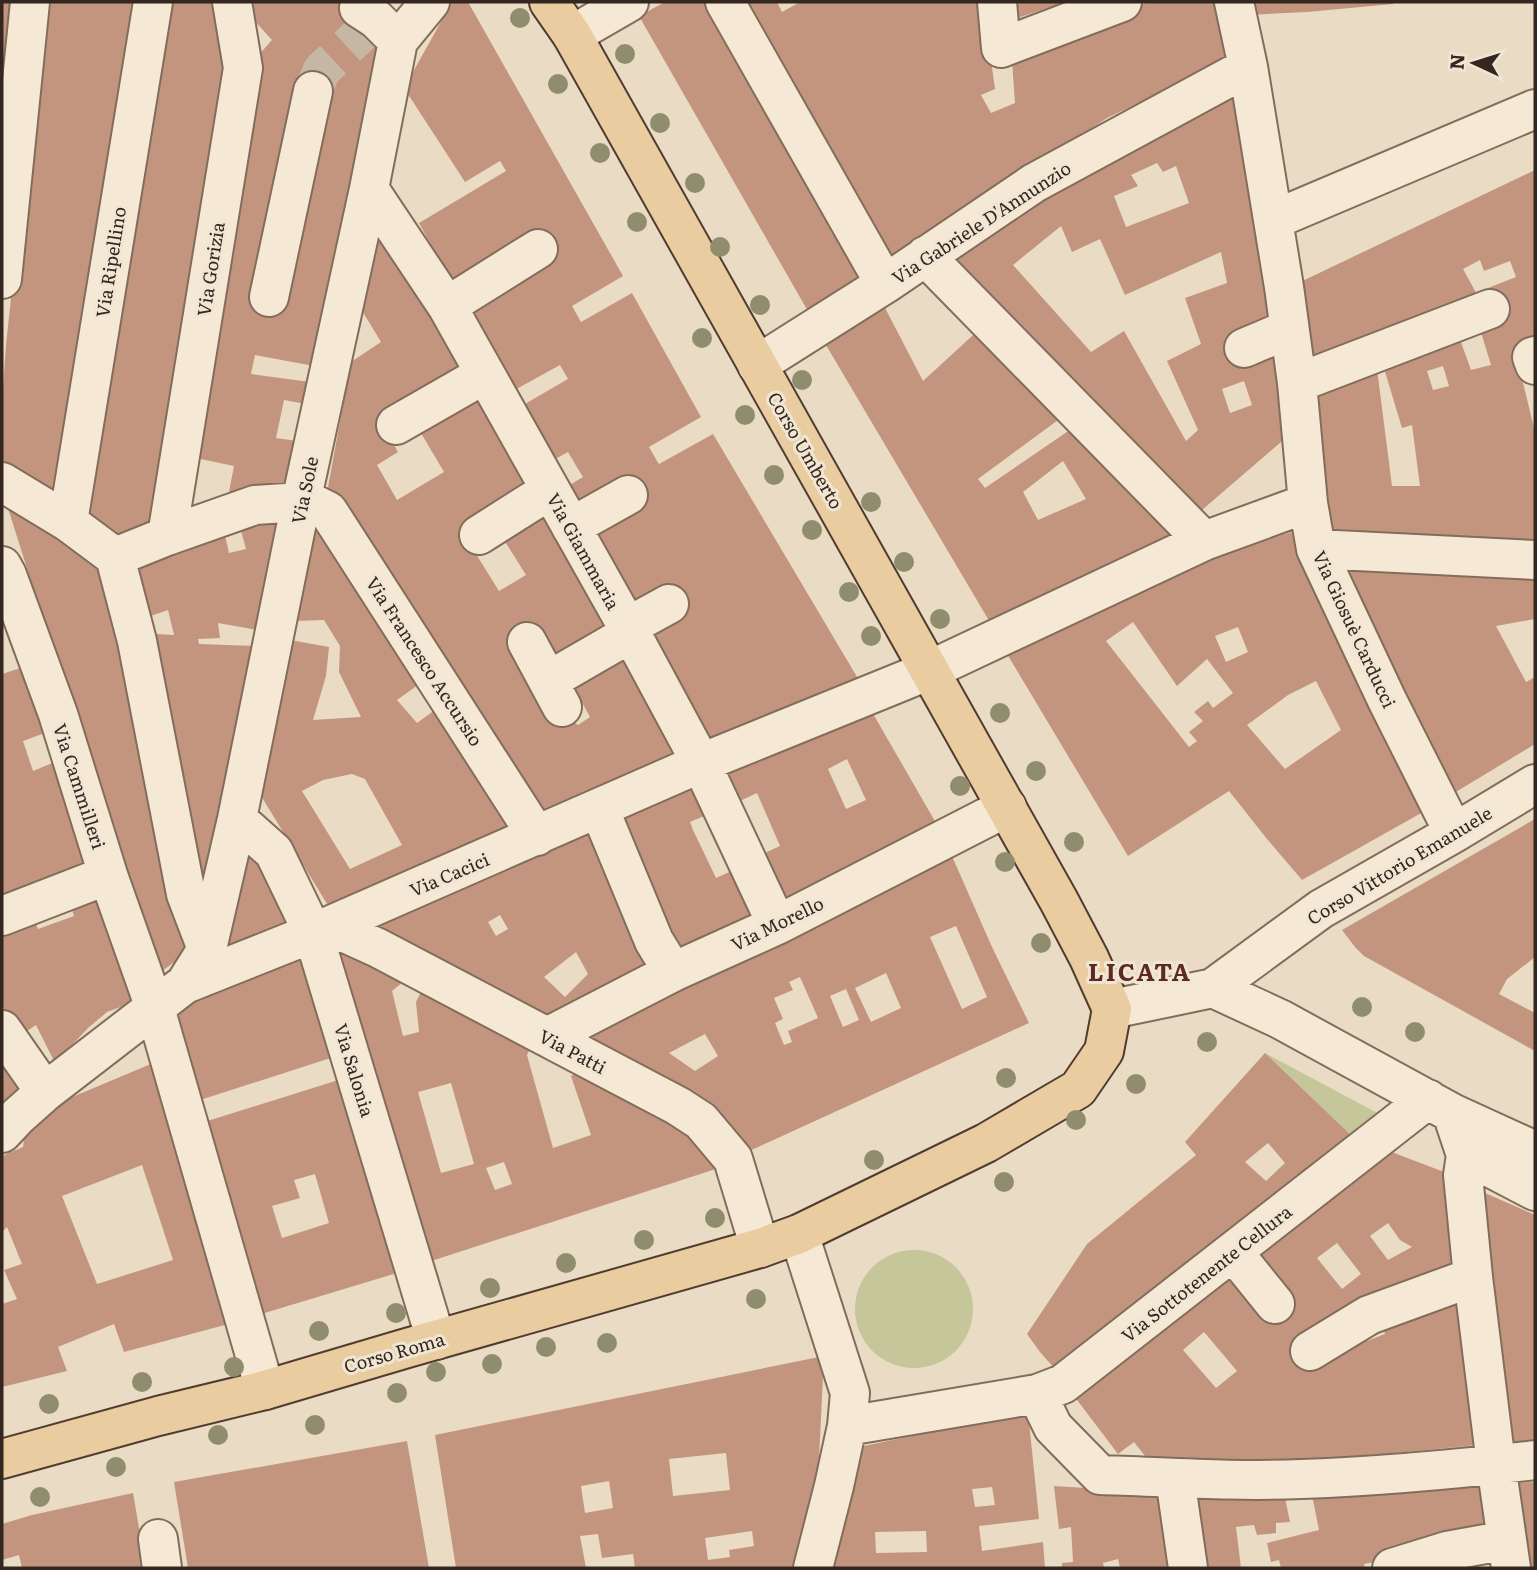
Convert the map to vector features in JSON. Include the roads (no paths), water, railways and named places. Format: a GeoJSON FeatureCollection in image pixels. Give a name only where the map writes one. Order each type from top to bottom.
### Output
{"type":"FeatureCollection","features":[{"type":"Feature","properties":{"kind":"main road","name":"Corso Umberto"},"geometry":{"type":"LineString","coordinates":[[549,2],[572,35],[1007,807],[1089,958],[1112,1009]]}},
{"type":"Feature","properties":{"kind":"main road","name":"Corso Roma"},"geometry":{"type":"LineString","coordinates":[[2,1459],[265,1390],[781,1240],[986,1143],[1078,1088],[1104,1051],[1112,1009]]}},
{"type":"Feature","properties":{"kind":"street"},"geometry":{"type":"LineString","coordinates":[[2,279],[30,2]]}},
{"type":"Feature","properties":{"kind":"street","name":"Via Ripellino"},"geometry":{"type":"LineString","coordinates":[[68,522],[153,2]]}},
{"type":"Feature","properties":{"kind":"street","name":"Via Gorizia"},"geometry":{"type":"LineString","coordinates":[[167,536],[243,68],[232,2]]}},
{"type":"Feature","properties":{"kind":"street","name":"Via Sole"},"geometry":{"type":"LineString","coordinates":[[185,984],[207,949],[237,819],[301,502],[369,189],[374,25],[430,2]]}},
{"type":"Feature","properties":{"kind":"street"},"geometry":{"type":"LineString","coordinates":[[572,35],[629,2]]}},
{"type":"Feature","properties":{"kind":"street"},"geometry":{"type":"LineString","coordinates":[[725,2],[885,284]]}},
{"type":"Feature","properties":{"kind":"street"},"geometry":{"type":"LineString","coordinates":[[997,2],[1001,48],[1122,2]]}},
{"type":"Feature","properties":{"kind":"street","name":"Via Giosuè Carducci"},"geometry":{"type":"LineString","coordinates":[[1236,10],[1284,287],[1297,383],[1308,503],[1316,549],[1454,833]]}},
{"type":"Feature","properties":{"kind":"street","name":"Via Gabriele D'Annunzio"},"geometry":{"type":"LineString","coordinates":[[757,365],[885,284],[1034,183],[1248,67]]}},
{"type":"Feature","properties":{"kind":"street"},"geometry":{"type":"LineString","coordinates":[[269,297],[313,90]]}},
{"type":"Feature","properties":{"kind":"street"},"geometry":{"type":"LineString","coordinates":[[1273,220],[1535,109]]}},
{"type":"Feature","properties":{"kind":"street","name":"Via Giammaria"},"geometry":{"type":"LineString","coordinates":[[369,189],[447,306],[485,373],[556,481],[571,527],[701,763],[777,925]]}},
{"type":"Feature","properties":{"kind":"street"},"geometry":{"type":"LineString","coordinates":[[447,306],[538,249]]}},
{"type":"Feature","properties":{"kind":"street"},"geometry":{"type":"LineString","coordinates":[[925,256],[1204,541]]}},
{"type":"Feature","properties":{"kind":"street"},"geometry":{"type":"LineString","coordinates":[[1297,383],[1490,309]]}},
{"type":"Feature","properties":{"kind":"street"},"geometry":{"type":"LineString","coordinates":[[1244,348],[1289,329]]}},
{"type":"Feature","properties":{"kind":"street"},"geometry":{"type":"LineString","coordinates":[[1535,356],[1532,357],[1535,365]]}},
{"type":"Feature","properties":{"kind":"street"},"geometry":{"type":"LineString","coordinates":[[396,425],[485,373]]}},
{"type":"Feature","properties":{"kind":"street"},"geometry":{"type":"LineString","coordinates":[[479,535],[556,481]]}},
{"type":"Feature","properties":{"kind":"street"},"geometry":{"type":"LineString","coordinates":[[2,482],[68,522],[115,557],[137,641],[186,894],[207,949]]}},
{"type":"Feature","properties":{"kind":"street"},"geometry":{"type":"LineString","coordinates":[[571,527],[628,495]]}},
{"type":"Feature","properties":{"kind":"street"},"geometry":{"type":"LineString","coordinates":[[115,557],[255,505],[301,502]]}},
{"type":"Feature","properties":{"kind":"street","name":"Via Francesco Accursio"},"geometry":{"type":"LineString","coordinates":[[301,502],[314,504],[328,511],[537,836]]}},
{"type":"Feature","properties":{"kind":"street","name":"Via Cacici"},"geometry":{"type":"LineString","coordinates":[[2,1133],[45,1092],[185,984],[313,933],[701,763],[930,670],[1204,541],[1308,503]]}},
{"type":"Feature","properties":{"kind":"street"},"geometry":{"type":"LineString","coordinates":[[1316,549],[1535,560]]}},
{"type":"Feature","properties":{"kind":"street","name":"Via Cammilleri"},"geometry":{"type":"LineString","coordinates":[[2,566],[58,714],[108,875],[155,1008],[265,1390]]}},
{"type":"Feature","properties":{"kind":"street"},"geometry":{"type":"LineString","coordinates":[[527,642],[555,694],[629,630],[669,604]]}},
{"type":"Feature","properties":{"kind":"street","name":"Corso Vittorio Emanuele"},"geometry":{"type":"LineString","coordinates":[[1112,1009],[1213,988],[1321,909],[1535,784]]}},
{"type":"Feature","properties":{"kind":"street","name":"Via Morello"},"geometry":{"type":"LineString","coordinates":[[547,1037],[673,972],[777,925],[1007,807]]}},
{"type":"Feature","properties":{"kind":"street"},"geometry":{"type":"LineString","coordinates":[[599,808],[654,941],[673,972]]}},
{"type":"Feature","properties":{"kind":"street","name":"Via Salonia"},"geometry":{"type":"LineString","coordinates":[[237,819],[274,852],[313,933],[436,1340]]}},
{"type":"Feature","properties":{"kind":"street"},"geometry":{"type":"LineString","coordinates":[[2,916],[108,875]]}},
{"type":"Feature","properties":{"kind":"street","name":"Via Patti"},"geometry":{"type":"LineString","coordinates":[[313,933],[345,933],[378,948],[678,1106],[701,1121],[733,1159],[781,1240],[850,1393],[834,1486],[813,1568]]}},
{"type":"Feature","properties":{"kind":"street"},"geometry":{"type":"LineString","coordinates":[[1213,988],[1280,1019],[1440,1106],[1535,1152]]}},
{"type":"Feature","properties":{"kind":"street"},"geometry":{"type":"LineString","coordinates":[[2,1030],[45,1092]]}},
{"type":"Feature","properties":{"kind":"street"},"geometry":{"type":"LineString","coordinates":[[1440,1106],[1466,1155],[1535,1191]]}},
{"type":"Feature","properties":{"kind":"street","name":"Via Sottotenente Cellura"},"geometry":{"type":"LineString","coordinates":[[844,1436],[1037,1394],[1063,1384],[1371,1144],[1440,1106]]}},
{"type":"Feature","properties":{"kind":"street"},"geometry":{"type":"LineString","coordinates":[[1392,1568],[1447,1551],[1509,1554],[1473,1277],[1463,1175],[1466,1155]]}},
{"type":"Feature","properties":{"kind":"street"},"geometry":{"type":"LineString","coordinates":[[1233,1252],[1275,1304]]}},
{"type":"Feature","properties":{"kind":"street"},"geometry":{"type":"LineString","coordinates":[[1310,1351],[1369,1315],[1473,1277]]}},
{"type":"Feature","properties":{"kind":"street"},"geometry":{"type":"LineString","coordinates":[[1037,1394],[1053,1427],[1100,1475],[1301,1479],[1535,1460]]}},
{"type":"Feature","properties":{"kind":"street"},"geometry":{"type":"LineString","coordinates":[[1163,1478],[1188,1568]]}},
{"type":"Feature","properties":{"kind":"tunnel"},"geometry":{"type":"LineString","coordinates":[[313,91],[322,70],[362,33]]}},
{"type":"Feature","properties":{"kind":"district","name":"LICATA"},"geometry":{"type":"Point","coordinates":[1140,970]}}]}
